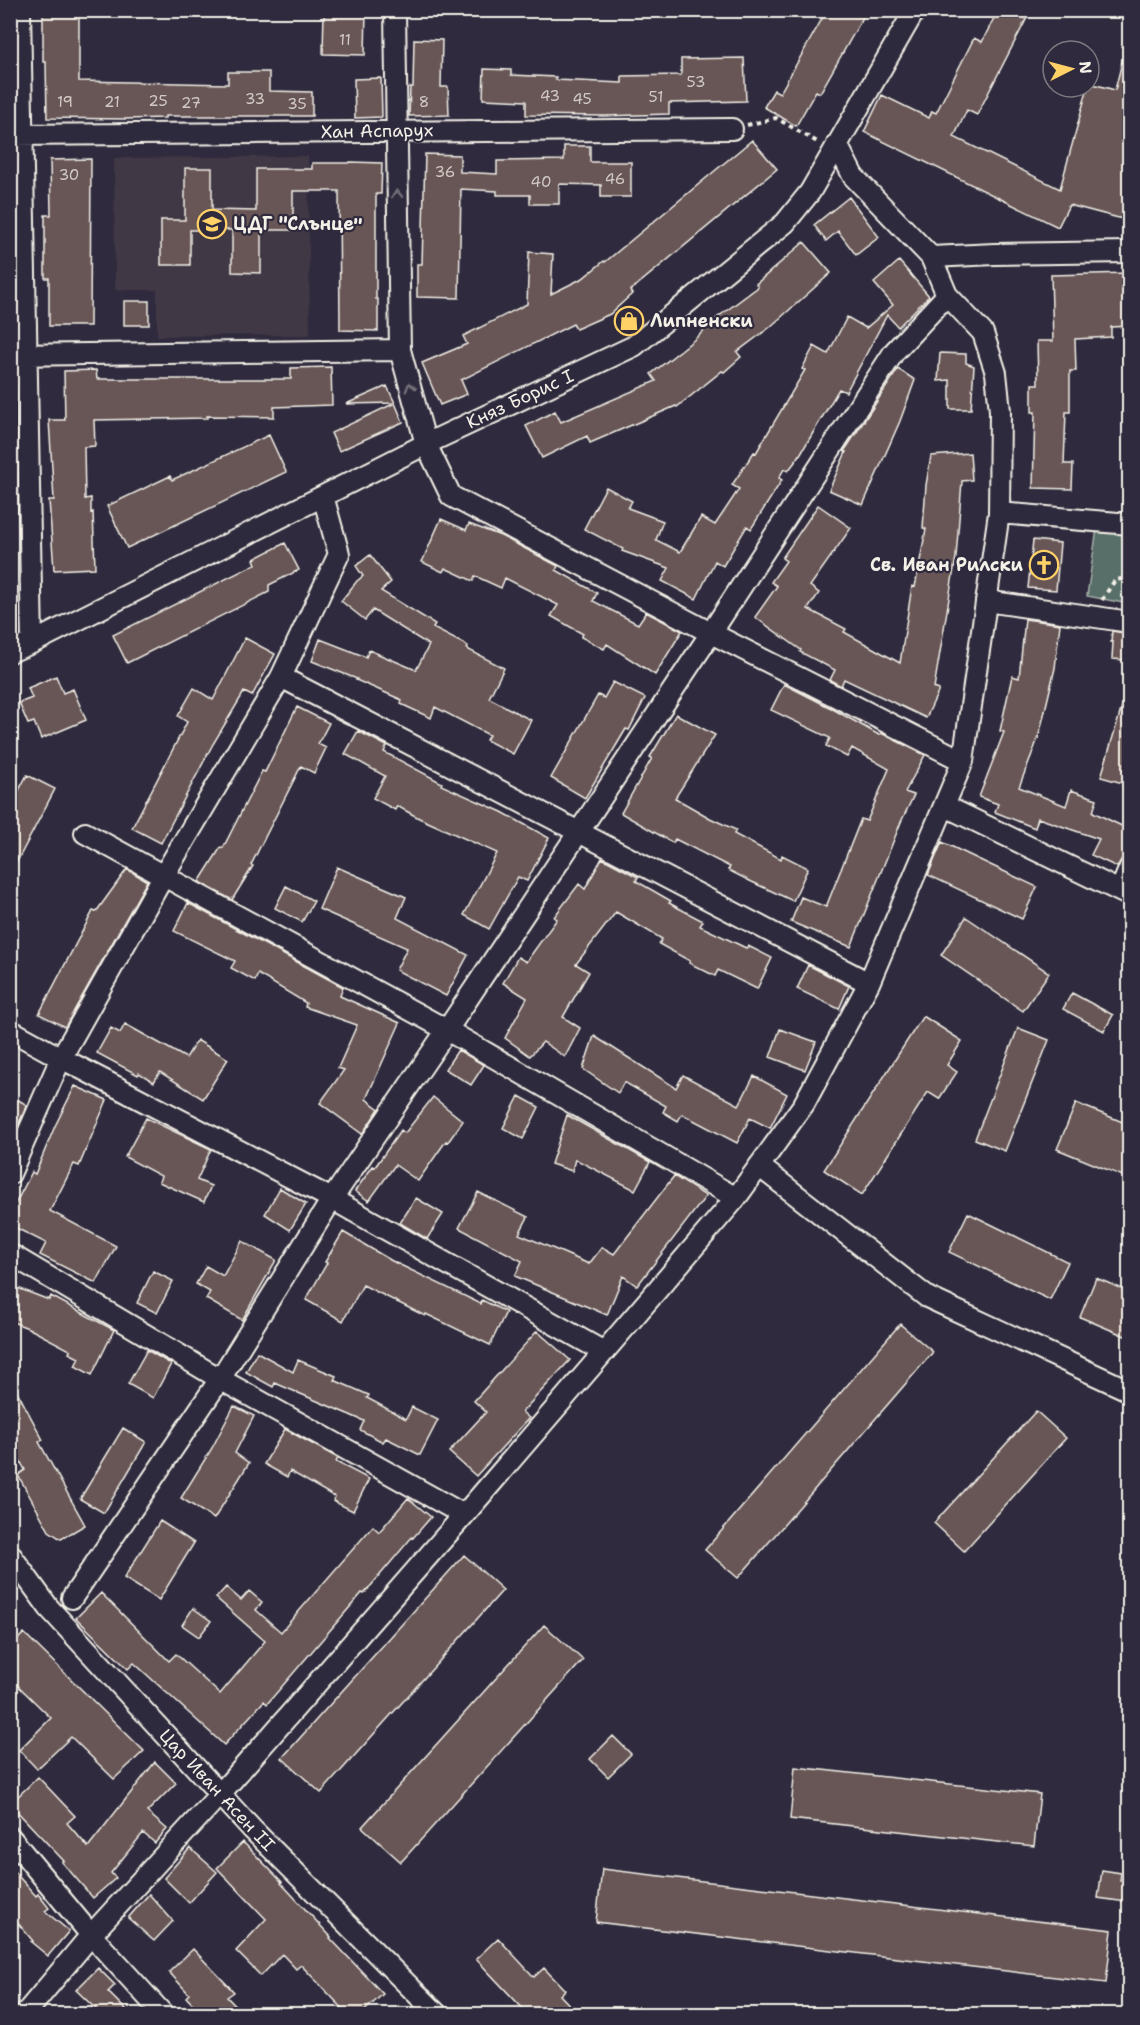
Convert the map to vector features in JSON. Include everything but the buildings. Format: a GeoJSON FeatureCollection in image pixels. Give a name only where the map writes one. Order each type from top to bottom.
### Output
{"type":"FeatureCollection","features":[{"type":"Feature","properties":{"kind":"street"},"geometry":{"type":"LineString","coordinates":[[20,10],[16,135],[18,355],[32,643]]}},
{"type":"Feature","properties":{"kind":"street"},"geometry":{"type":"LineString","coordinates":[[395,10],[400,350],[426,444],[451,496],[711,633],[963,761]]}},
{"type":"Feature","properties":{"kind":"street","name":"Княз Борис I"},"geometry":{"type":"LineString","coordinates":[[10,652],[426,444],[633,346],[785,223],[810,192],[915,10]]}},
{"type":"Feature","properties":{"kind":"street","name":"Хан Аспарух"},"geometry":{"type":"LineString","coordinates":[[16,135],[732,129]]}},
{"type":"Feature","properties":{"kind":"street"},"geometry":{"type":"LineString","coordinates":[[25,2014],[91,1935],[220,1794],[464,1515],[736,1198],[804,1104],[868,983],[945,807],[963,761],[999,513],[1000,411],[996,373],[983,333],[947,295],[931,257],[853,176],[835,148]]}},
{"type":"Feature","properties":{"kind":"street"},"geometry":{"type":"LineString","coordinates":[[931,257],[1130,252]]}},
{"type":"Feature","properties":{"kind":"street"},"geometry":{"type":"LineString","coordinates":[[72,1598],[220,1379],[332,1199],[711,633],[894,352],[947,295]]}},
{"type":"Feature","properties":{"kind":"street"},"geometry":{"type":"LineString","coordinates":[[18,355],[400,350]]}},
{"type":"Feature","properties":{"kind":"street"},"geometry":{"type":"LineString","coordinates":[[10,1174],[61,1058],[164,875],[281,678],[339,554],[323,496]]}},
{"type":"Feature","properties":{"kind":"street"},"geometry":{"type":"LineString","coordinates":[[999,513],[1130,524]]}},
{"type":"Feature","properties":{"kind":"street"},"geometry":{"type":"LineString","coordinates":[[986,600],[1130,622]]}},
{"type":"Feature","properties":{"kind":"street"},"geometry":{"type":"LineString","coordinates":[[281,678],[868,983]]}},
{"type":"Feature","properties":{"kind":"street"},"geometry":{"type":"LineString","coordinates":[[945,807],[1125,894],[1130,867]]}},
{"type":"Feature","properties":{"kind":"street"},"geometry":{"type":"LineString","coordinates":[[85,833],[447,1030],[736,1198]]}},
{"type":"Feature","properties":{"kind":"street"},"geometry":{"type":"LineString","coordinates":[[10,1030],[332,1199],[604,1352]]}},
{"type":"Feature","properties":{"kind":"street"},"geometry":{"type":"LineString","coordinates":[[759,1166],[927,1298],[1130,1391]]}},
{"type":"Feature","properties":{"kind":"street"},"geometry":{"type":"LineString","coordinates":[[10,1254],[220,1379],[464,1515]]}},
{"type":"Feature","properties":{"kind":"street","name":"Цар Иван Асен II"},"geometry":{"type":"LineString","coordinates":[[10,1554],[49,1608],[220,1794],[437,2014]]}},
{"type":"Feature","properties":{"kind":"street"},"geometry":{"type":"LineString","coordinates":[[10,1837],[91,1935],[163,2014]]}},
{"type":"Feature","properties":{"kind":"path"},"geometry":{"type":"LineString","coordinates":[[732,129],[776,118],[835,148]]}},
{"type":"Feature","properties":{"kind":"path"},"geometry":{"type":"LineString","coordinates":[[1092,616],[1115,580],[1130,578]]}},
{"type":"Feature","properties":{"kind":"shaded area","name":"ЦДГ \"Слънце\""},"geometry":{"type":"Polygon","coordinates":[[[308,156],[310,335],[157,336],[157,290],[115,290],[114,158],[308,156]]]}},
{"type":"Feature","properties":{"kind":"green space"},"geometry":{"type":"Polygon","coordinates":[[[1098,522],[1129,526],[1129,604],[1087,596],[1098,522]]]}},
{"type":"Feature","properties":{"kind":"place","name":"ЦДГ \"Слънце\""},"geometry":{"type":"Point","coordinates":[212,224]}},
{"type":"Feature","properties":{"kind":"place","name":"Липненски"},"geometry":{"type":"Point","coordinates":[629,321]}},
{"type":"Feature","properties":{"kind":"place","name":"Св. Иван Рилски"},"geometry":{"type":"Point","coordinates":[1044,565]}}]}
